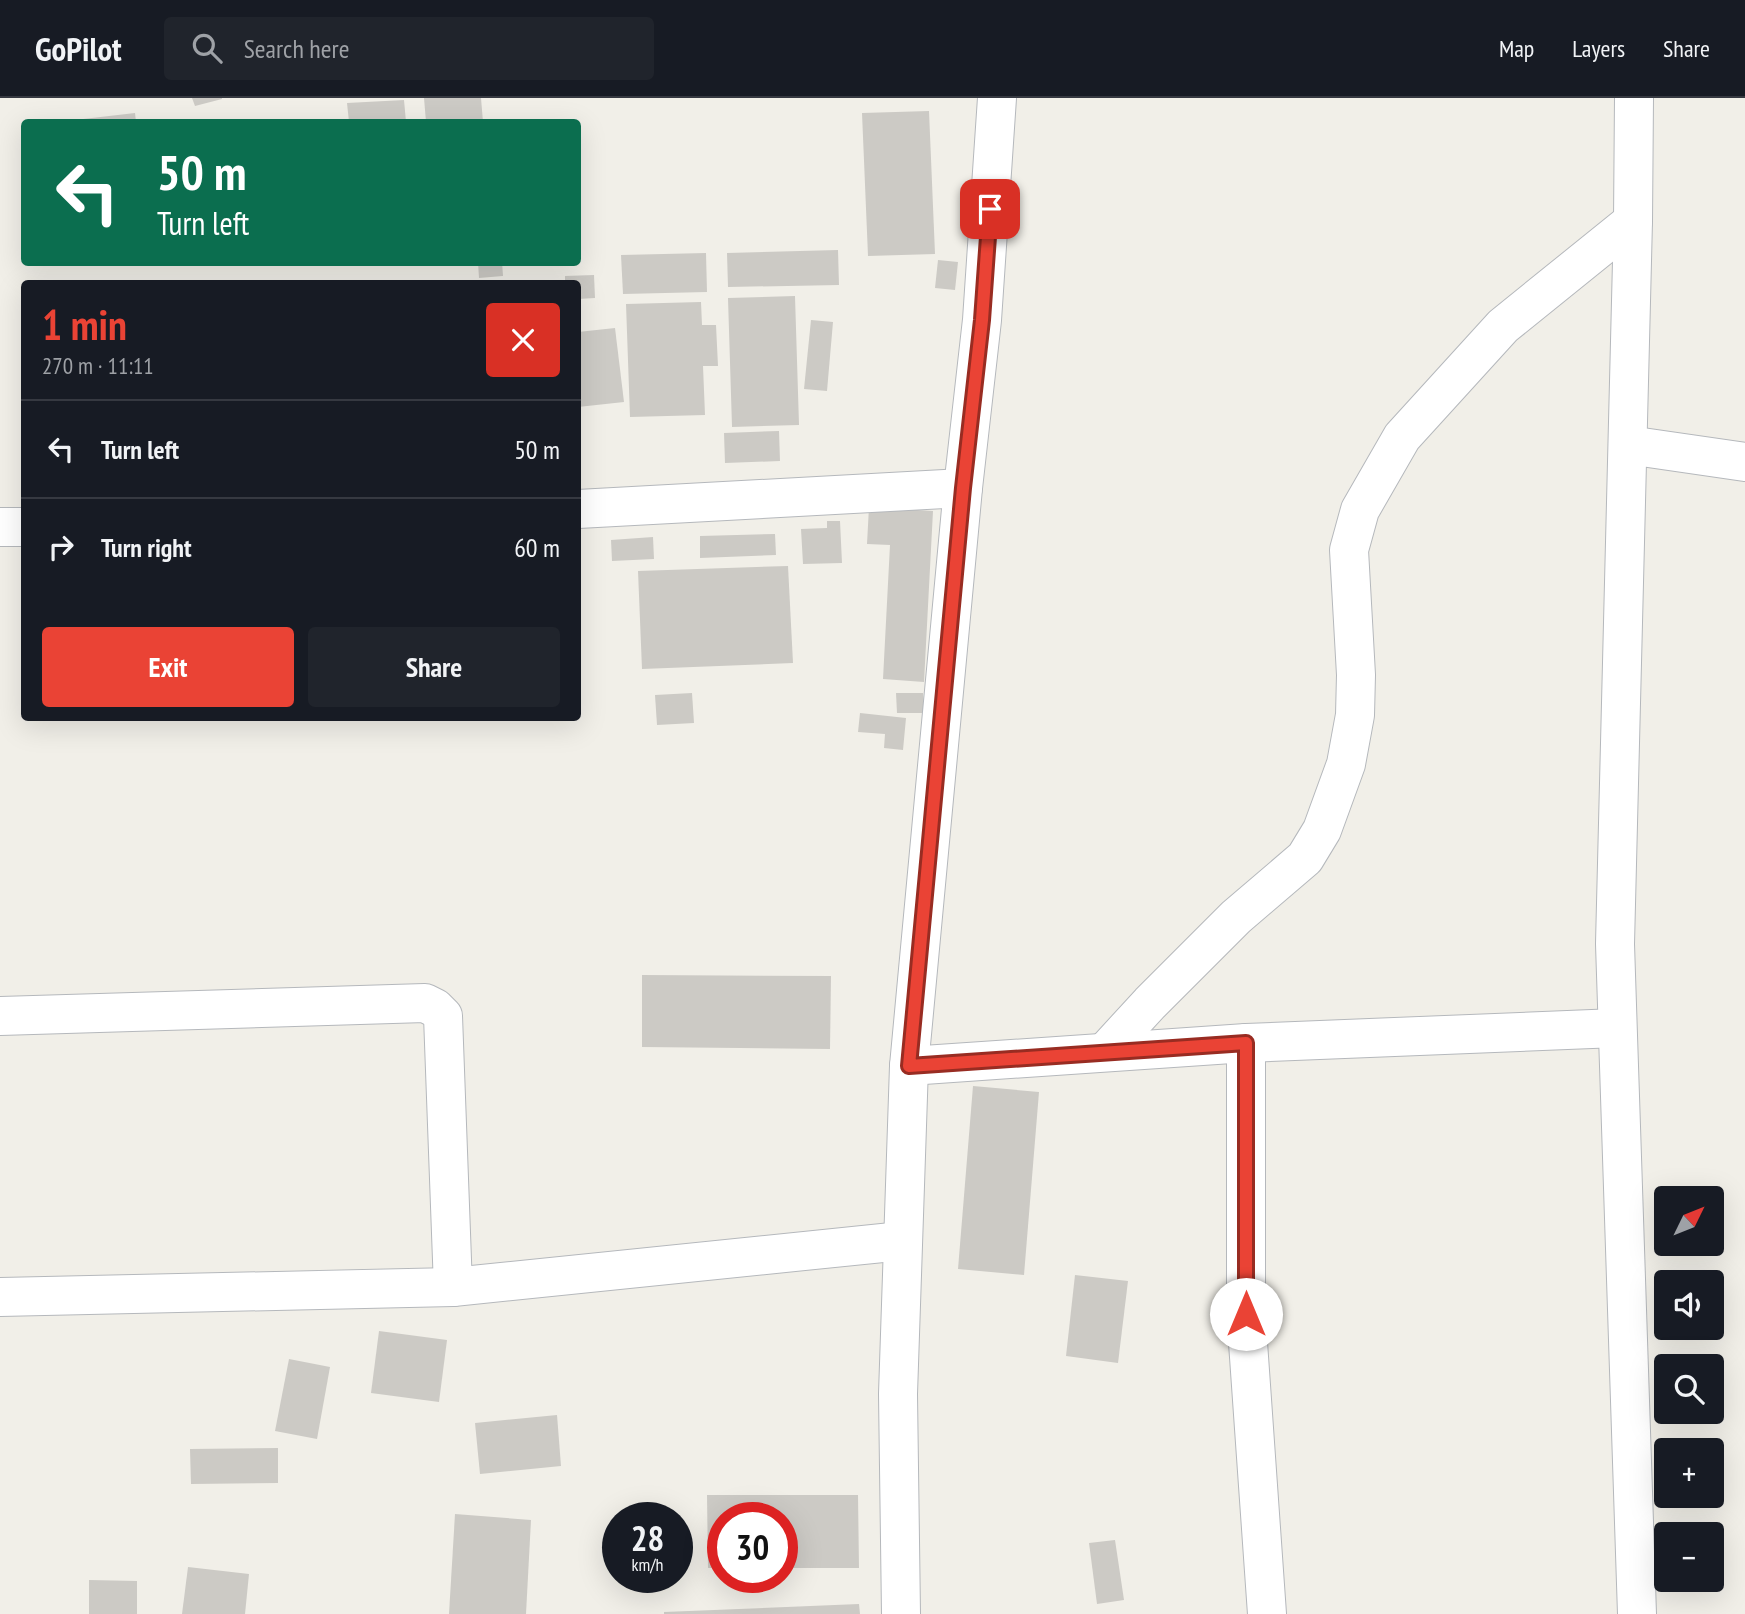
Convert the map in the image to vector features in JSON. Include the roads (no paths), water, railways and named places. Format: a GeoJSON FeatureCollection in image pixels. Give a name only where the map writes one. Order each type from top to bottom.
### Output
{"type":"FeatureCollection","features":[{"type":"Feature","properties":{"kind":"street"},"geometry":{"type":"LineString","coordinates":[[901,1614],[898,1394],[909,1066],[963,488],[982,320],[997,98]]}},
{"type":"Feature","properties":{"kind":"street"},"geometry":{"type":"LineString","coordinates":[[1634,98],[1615,944],[1637,1614]]}},
{"type":"Feature","properties":{"kind":"street"},"geometry":{"type":"LineString","coordinates":[[1105,1052],[1236,917],[1305,858],[1322,830],[1346,764],[1355,715],[1356,675],[1349,550],[1360,510],[1402,438],[1503,326],[1633,221]]}},
{"type":"Feature","properties":{"kind":"street"},"geometry":{"type":"LineString","coordinates":[[1628,445],[1745,462]]}},
{"type":"Feature","properties":{"kind":"street"},"geometry":{"type":"LineString","coordinates":[[581,509],[963,488]]}},
{"type":"Feature","properties":{"kind":"street"},"geometry":{"type":"LineString","coordinates":[[0,527],[21,527]]}},
{"type":"Feature","properties":{"kind":"street"},"geometry":{"type":"LineString","coordinates":[[0,1016],[425,1003],[435,1008],[443,1017],[453,1287]]}},
{"type":"Feature","properties":{"kind":"street"},"geometry":{"type":"LineString","coordinates":[[909,1066],[1246,1043],[1616,1028]]}},
{"type":"Feature","properties":{"kind":"street"},"geometry":{"type":"LineString","coordinates":[[1246,1043],[1246,1314],[1266,1614]]}},
{"type":"Feature","properties":{"kind":"street"},"geometry":{"type":"LineString","coordinates":[[0,1297],[453,1287],[902,1241]]}}]}
